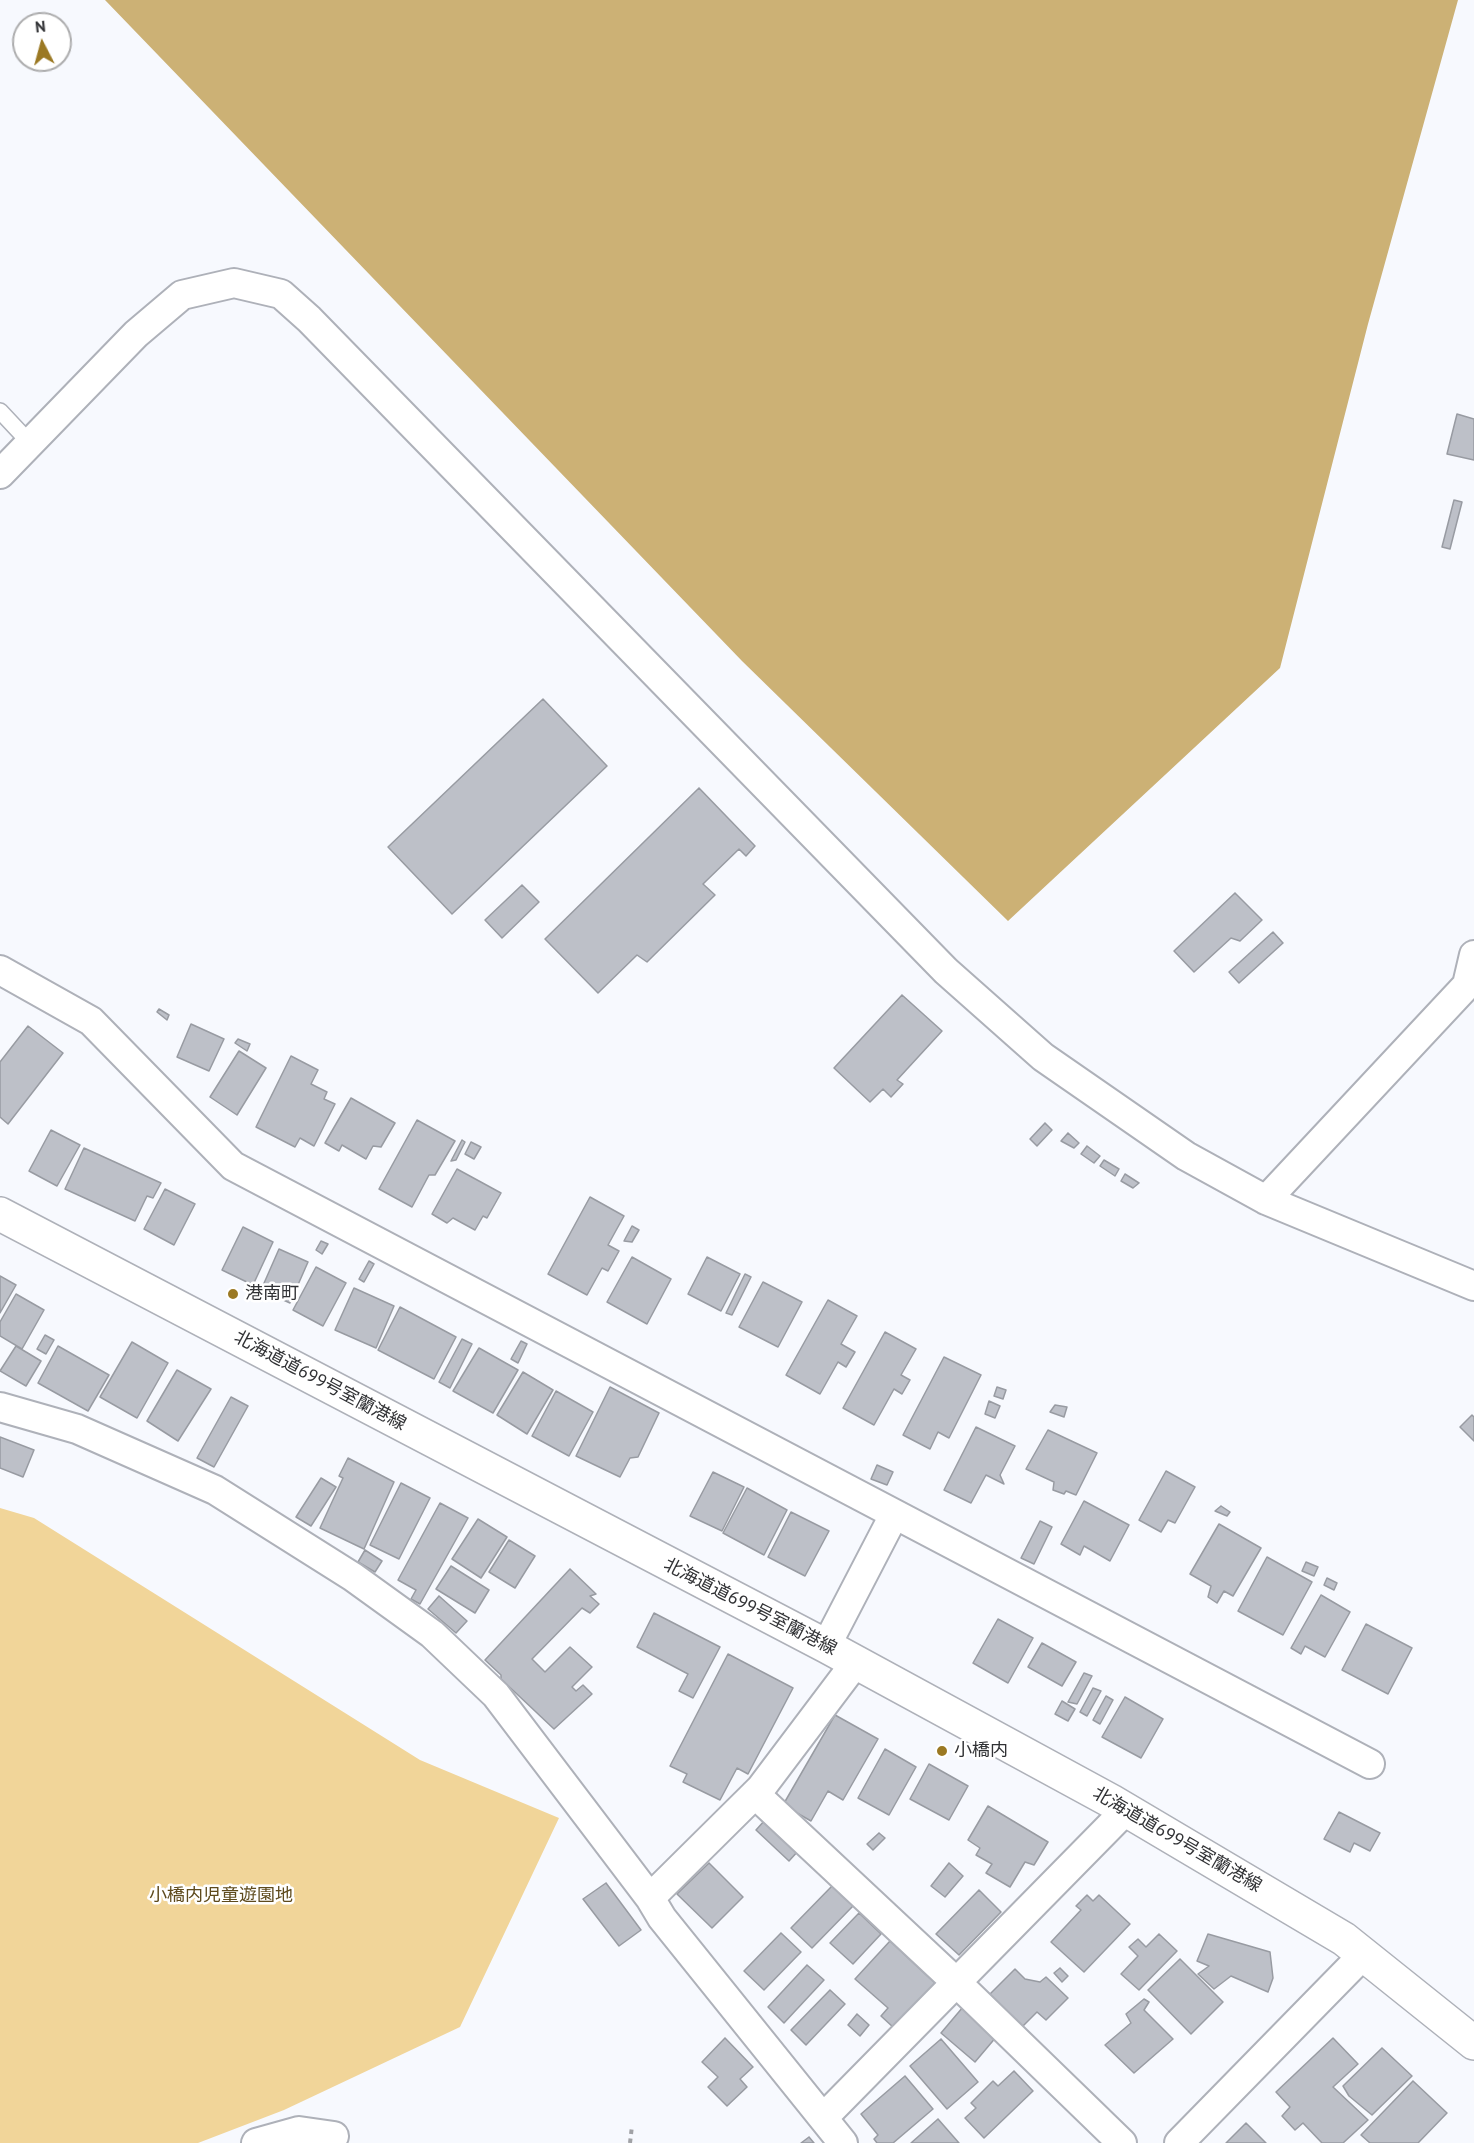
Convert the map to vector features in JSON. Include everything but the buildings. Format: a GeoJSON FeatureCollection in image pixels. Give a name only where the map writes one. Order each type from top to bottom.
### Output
{"type":"FeatureCollection","features":[{"type":"Feature","properties":{"kind":"main road","name":"北海道道699号室蘭港線"},"geometry":{"type":"LineString","coordinates":[[0,1214],[826,1646],[1126,1810],[1344,1939],[1474,2043]]}},
{"type":"Feature","properties":{"kind":"street"},"geometry":{"type":"LineString","coordinates":[[0,474],[136,334],[182,296],[234,283],[282,294],[946,971],[1043,1057],[1186,1156],[1266,1200],[1474,1286]]}},
{"type":"Feature","properties":{"kind":"street"},"geometry":{"type":"LineString","coordinates":[[1266,1200],[1467,985],[1474,955]]}},
{"type":"Feature","properties":{"kind":"street"},"geometry":{"type":"LineString","coordinates":[[0,970],[91,1021],[233,1166],[1370,1764]]}},
{"type":"Feature","properties":{"kind":"street"},"geometry":{"type":"LineString","coordinates":[[0,1407],[77,1429],[215,1490],[353,1577],[432,1634],[496,1695],[650,1898],[662,1918],[843,2143]]}},
{"type":"Feature","properties":{"kind":"street"},"geometry":{"type":"LineString","coordinates":[[826,1646],[894,1515]]}},
{"type":"Feature","properties":{"kind":"street"},"geometry":{"type":"LineString","coordinates":[[650,1898],[755,1794],[856,1662]]}},
{"type":"Feature","properties":{"kind":"street"},"geometry":{"type":"LineString","coordinates":[[755,1794],[956,1982],[1122,2143]]}},
{"type":"Feature","properties":{"kind":"street"},"geometry":{"type":"LineString","coordinates":[[823,2118],[1126,1810]]}},
{"type":"Feature","properties":{"kind":"street"},"geometry":{"type":"LineString","coordinates":[[1179,2143],[1364,1954]]}},
{"type":"Feature","properties":{"kind":"street"},"geometry":{"type":"LineString","coordinates":[[256,2143],[299,2131],[334,2136]]}},
{"type":"Feature","properties":{"kind":"lane"},"geometry":{"type":"LineString","coordinates":[[0,411],[30,443]]}},
{"type":"Feature","properties":{"kind":"path"},"geometry":{"type":"LineString","coordinates":[[630,2143],[632,2126]]}},
{"type":"Feature","properties":{"kind":"green space","name":"小橋内児童遊園地"},"geometry":{"type":"Polygon","coordinates":[[[0,1508],[34,1518],[420,1760],[559,1818],[460,2027],[284,2110],[198,2143],[0,2143],[0,1508]]]}},
{"type":"Feature","properties":{"kind":"shaded area"},"geometry":{"type":"Polygon","coordinates":[[[105,0],[1458,0],[1368,324],[1280,668],[1008,921],[742,661],[105,0]]]}},
{"type":"Feature","properties":{"kind":"place","name":"港南町"},"geometry":{"type":"Point","coordinates":[233,1294]}},
{"type":"Feature","properties":{"kind":"place","name":"小橋内"},"geometry":{"type":"Point","coordinates":[942,1751]}}]}
